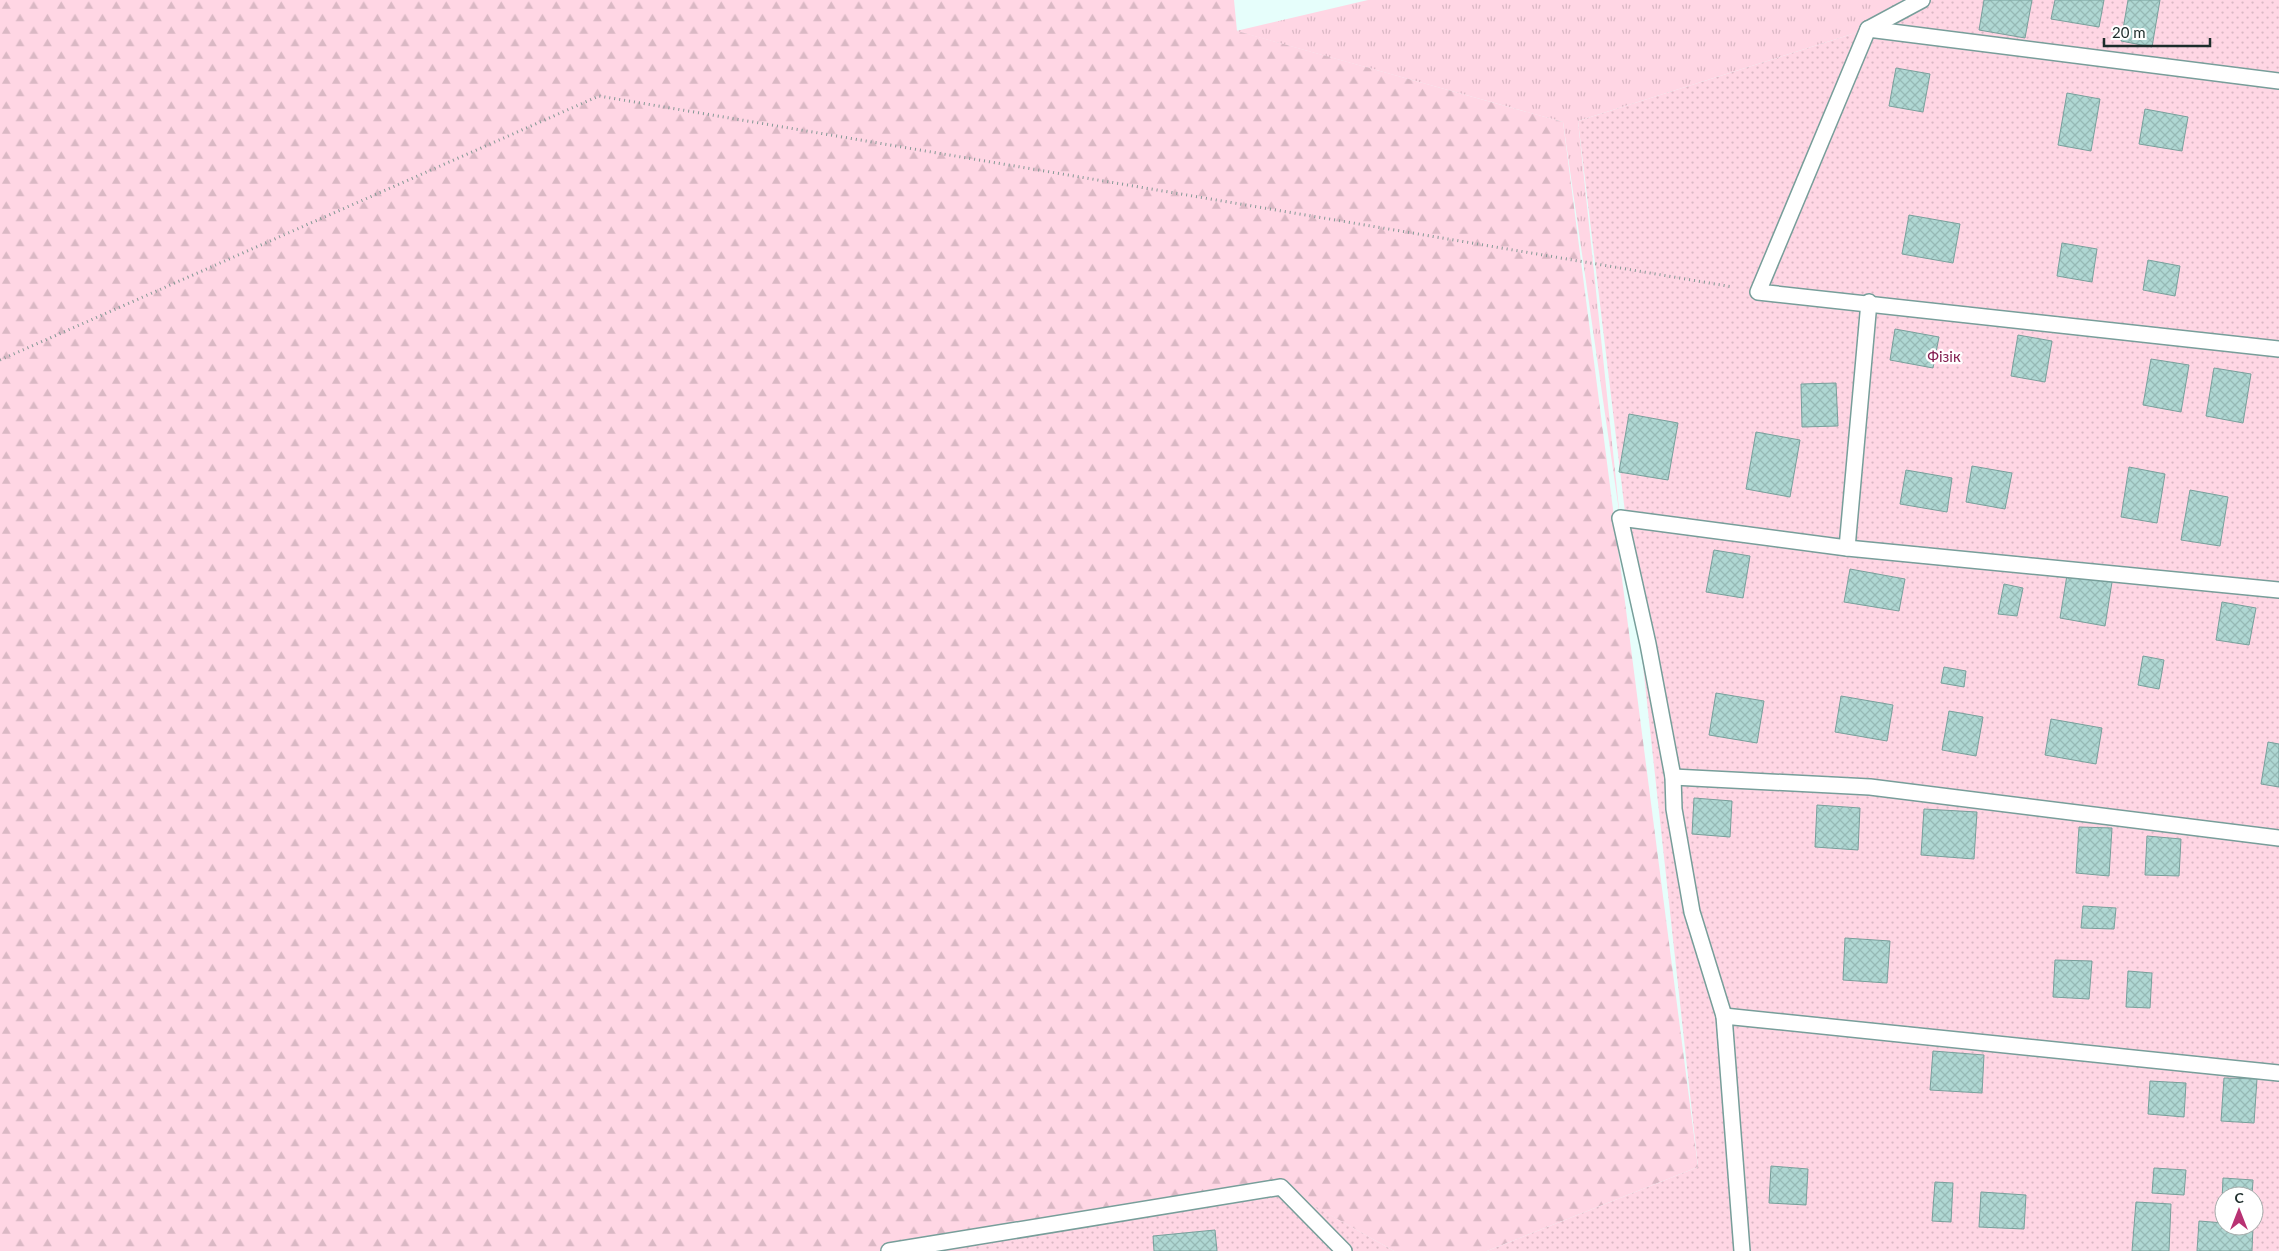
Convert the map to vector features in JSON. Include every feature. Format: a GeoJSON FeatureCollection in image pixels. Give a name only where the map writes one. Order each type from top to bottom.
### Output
{"type":"FeatureCollection","features":[{"type":"Feature","properties":{"kind":"lane"},"geometry":{"type":"LineString","coordinates":[[1922,0],[1868,30],[1758,292],[1869,302],[2279,349]]}},
{"type":"Feature","properties":{"kind":"lane"},"geometry":{"type":"LineString","coordinates":[[1868,30],[2279,81]]}},
{"type":"Feature","properties":{"kind":"lane"},"geometry":{"type":"LineString","coordinates":[[1847,548],[1869,302]]}},
{"type":"Feature","properties":{"kind":"lane"},"geometry":{"type":"LineString","coordinates":[[1742,1251],[1724,1016],[1692,912],[1674,809],[1674,777],[1648,644],[1620,518],[1847,548],[2279,590]]}},
{"type":"Feature","properties":{"kind":"lane"},"geometry":{"type":"LineString","coordinates":[[1674,777],[1870,787],[2279,838]]}},
{"type":"Feature","properties":{"kind":"lane"},"geometry":{"type":"LineString","coordinates":[[1724,1016],[2279,1073]]}},
{"type":"Feature","properties":{"kind":"lane"},"geometry":{"type":"LineString","coordinates":[[889,1251],[1280,1187],[1344,1251]]}},
{"type":"Feature","properties":{"kind":"path"},"geometry":{"type":"LineString","coordinates":[[0,360],[599,96],[1758,292]]}},
{"type":"Feature","properties":{"kind":"green space"},"geometry":{"type":"Polygon","coordinates":[[[0,0],[1234,0],[1237,31],[1563,122],[1698,1167],[1487,1251],[1394,1251],[1280,1187],[889,1251],[0,1251],[0,0]]]}},
{"type":"Feature","properties":{"kind":"green space"},"geometry":{"type":"Polygon","coordinates":[[[1368,0],[1922,0],[1868,29],[1578,121],[1620,518],[1563,122],[1236,31],[1368,0]]]}},
{"type":"Feature","properties":{"kind":"green space","name":"Фізік"},"geometry":{"type":"Polygon","coordinates":[[[1922,0],[2279,0],[2279,1251],[1487,1251],[1698,1167],[1638,620],[1578,121],[1868,29],[1922,0]]]}},
{"type":"Feature","properties":{"kind":"green space"},"geometry":{"type":"Polygon","coordinates":[[[1281,1187],[1394,1251],[889,1251],[1281,1187]]]}},
{"type":"Feature","properties":{"kind":"building"},"geometry":{"type":"Polygon","coordinates":[[[1984,0],[2032,0],[2025,38],[1979,30],[1984,0]]]}},
{"type":"Feature","properties":{"kind":"building"},"geometry":{"type":"Polygon","coordinates":[[[2055,0],[2104,0],[2099,27],[2051,19],[2055,0]]]}},
{"type":"Feature","properties":{"kind":"building"},"geometry":{"type":"Polygon","coordinates":[[[2128,0],[2160,0],[2152,47],[2121,41],[2128,0]]]}},
{"type":"Feature","properties":{"kind":"building"},"geometry":{"type":"Polygon","coordinates":[[[1896,68],[1930,74],[1923,112],[1889,106],[1896,68]]]}},
{"type":"Feature","properties":{"kind":"building"},"geometry":{"type":"Polygon","coordinates":[[[2067,93],[2100,99],[2091,151],[2058,145],[2067,93]]]}},
{"type":"Feature","properties":{"kind":"building"},"geometry":{"type":"Polygon","coordinates":[[[2145,109],[2188,117],[2182,151],[2139,144],[2145,109]]]}},
{"type":"Feature","properties":{"kind":"building"},"geometry":{"type":"Polygon","coordinates":[[[1909,215],[1960,224],[1953,263],[1902,254],[1909,215]]]}},
{"type":"Feature","properties":{"kind":"building"},"geometry":{"type":"Polygon","coordinates":[[[2062,243],[2097,249],[2092,282],[2057,276],[2062,243]]]}},
{"type":"Feature","properties":{"kind":"building"},"geometry":{"type":"Polygon","coordinates":[[[2148,260],[2180,266],[2175,296],[2143,290],[2148,260]]]}},
{"type":"Feature","properties":{"kind":"building"},"geometry":{"type":"Polygon","coordinates":[[[1895,329],[1939,337],[1933,368],[1890,360],[1895,329]]]}},
{"type":"Feature","properties":{"kind":"building"},"geometry":{"type":"Polygon","coordinates":[[[2018,335],[2052,341],[2045,382],[2011,376],[2018,335]]]}},
{"type":"Feature","properties":{"kind":"building"},"geometry":{"type":"Polygon","coordinates":[[[2151,359],[2189,365],[2181,412],[2143,405],[2151,359]]]}},
{"type":"Feature","properties":{"kind":"building"},"geometry":{"type":"Polygon","coordinates":[[[2214,368],[2251,374],[2243,423],[2206,416],[2214,368]]]}},
{"type":"Feature","properties":{"kind":"building"},"geometry":{"type":"Polygon","coordinates":[[[1836,383],[1838,426],[1802,427],[1801,384],[1836,383]]]}},
{"type":"Feature","properties":{"kind":"building"},"geometry":{"type":"Polygon","coordinates":[[[1629,414],[1678,423],[1668,480],[1619,472],[1629,414]]]}},
{"type":"Feature","properties":{"kind":"building"},"geometry":{"type":"Polygon","coordinates":[[[1756,432],[1800,440],[1790,497],[1746,489],[1756,432]]]}},
{"type":"Feature","properties":{"kind":"building"},"geometry":{"type":"Polygon","coordinates":[[[1972,466],[2012,473],[2005,509],[1966,502],[1972,466]]]}},
{"type":"Feature","properties":{"kind":"building"},"geometry":{"type":"Polygon","coordinates":[[[2129,467],[2165,474],[2157,523],[2121,517],[2129,467]]]}},
{"type":"Feature","properties":{"kind":"building"},"geometry":{"type":"Polygon","coordinates":[[[1906,470],[1952,478],[1947,512],[1900,504],[1906,470]]]}},
{"type":"Feature","properties":{"kind":"building"},"geometry":{"type":"Polygon","coordinates":[[[2190,490],[2228,497],[2220,546],[2181,540],[2190,490]]]}},
{"type":"Feature","properties":{"kind":"building"},"geometry":{"type":"Polygon","coordinates":[[[1714,550],[1750,556],[1743,598],[1706,592],[1714,550]]]}},
{"type":"Feature","properties":{"kind":"building"},"geometry":{"type":"Polygon","coordinates":[[[1850,569],[1905,579],[1899,611],[1844,602],[1850,569]]]}},
{"type":"Feature","properties":{"kind":"building"},"geometry":{"type":"Polygon","coordinates":[[[2067,575],[2112,582],[2105,626],[2060,618],[2067,575]]]}},
{"type":"Feature","properties":{"kind":"building"},"geometry":{"type":"Polygon","coordinates":[[[2004,584],[2023,588],[2017,616],[1998,614],[2004,584]]]}},
{"type":"Feature","properties":{"kind":"building"},"geometry":{"type":"Polygon","coordinates":[[[2222,602],[2256,608],[2249,645],[2216,640],[2222,602]]]}},
{"type":"Feature","properties":{"kind":"building"},"geometry":{"type":"Polygon","coordinates":[[[2143,656],[2164,660],[2159,689],[2138,685],[2143,656]]]}},
{"type":"Feature","properties":{"kind":"building"},"geometry":{"type":"Polygon","coordinates":[[[1944,667],[1966,671],[1964,687],[1941,683],[1944,667]]]}},
{"type":"Feature","properties":{"kind":"building"},"geometry":{"type":"Polygon","coordinates":[[[1716,693],[1764,701],[1757,743],[1709,735],[1716,693]]]}},
{"type":"Feature","properties":{"kind":"building"},"geometry":{"type":"Polygon","coordinates":[[[1841,696],[1893,705],[1887,741],[1835,732],[1841,696]]]}},
{"type":"Feature","properties":{"kind":"building"},"geometry":{"type":"Polygon","coordinates":[[[1949,711],[1983,717],[1976,756],[1942,750],[1949,711]]]}},
{"type":"Feature","properties":{"kind":"building"},"geometry":{"type":"Polygon","coordinates":[[[2051,719],[2102,728],[2096,764],[2045,755],[2051,719]]]}},
{"type":"Feature","properties":{"kind":"building"},"geometry":{"type":"Polygon","coordinates":[[[2268,742],[2279,744],[2279,787],[2261,784],[2268,742]]]}},
{"type":"Feature","properties":{"kind":"building"},"geometry":{"type":"Polygon","coordinates":[[[1694,798],[1732,801],[1730,837],[1692,834],[1694,798]]]}},
{"type":"Feature","properties":{"kind":"building"},"geometry":{"type":"Polygon","coordinates":[[[1817,805],[1860,808],[1858,850],[1815,847],[1817,805]]]}},
{"type":"Feature","properties":{"kind":"building"},"geometry":{"type":"Polygon","coordinates":[[[1924,809],[1977,812],[1974,859],[1921,855],[1924,809]]]}},
{"type":"Feature","properties":{"kind":"building"},"geometry":{"type":"Polygon","coordinates":[[[2079,827],[2112,828],[2109,876],[2076,873],[2079,827]]]}},
{"type":"Feature","properties":{"kind":"building"},"geometry":{"type":"Polygon","coordinates":[[[2147,836],[2181,839],[2179,876],[2145,875],[2147,836]]]}},
{"type":"Feature","properties":{"kind":"building"},"geometry":{"type":"Polygon","coordinates":[[[2083,906],[2116,908],[2114,929],[2081,928],[2083,906]]]}},
{"type":"Feature","properties":{"kind":"building"},"geometry":{"type":"Polygon","coordinates":[[[1845,938],[1890,941],[1887,983],[1843,980],[1845,938]]]}},
{"type":"Feature","properties":{"kind":"building"},"geometry":{"type":"Polygon","coordinates":[[[2055,960],[2092,961],[2089,999],[2053,997],[2055,960]]]}},
{"type":"Feature","properties":{"kind":"building"},"geometry":{"type":"Polygon","coordinates":[[[2128,971],[2152,973],[2150,1008],[2126,1007],[2128,971]]]}},
{"type":"Feature","properties":{"kind":"building"},"geometry":{"type":"Polygon","coordinates":[[[1933,1051],[1984,1055],[1982,1093],[1930,1090],[1933,1051]]]}},
{"type":"Feature","properties":{"kind":"building"},"geometry":{"type":"Polygon","coordinates":[[[2224,1078],[2257,1079],[2254,1123],[2221,1121],[2224,1078]]]}},
{"type":"Feature","properties":{"kind":"building"},"geometry":{"type":"Polygon","coordinates":[[[2150,1081],[2186,1083],[2184,1117],[2148,1114],[2150,1081]]]}},
{"type":"Feature","properties":{"kind":"building"},"geometry":{"type":"Polygon","coordinates":[[[1771,1166],[1808,1169],[1806,1205],[1769,1203],[1771,1166]]]}},
{"type":"Feature","properties":{"kind":"building"},"geometry":{"type":"Polygon","coordinates":[[[2154,1168],[2186,1170],[2184,1195],[2152,1193],[2154,1168]]]}},
{"type":"Feature","properties":{"kind":"building"},"geometry":{"type":"Polygon","coordinates":[[[2223,1178],[2253,1180],[2253,1186],[2223,1186],[2223,1178]]]}},
{"type":"Feature","properties":{"kind":"building"},"geometry":{"type":"Polygon","coordinates":[[[1935,1182],[1953,1183],[1951,1222],[1932,1221],[1935,1182]]]}},
{"type":"Feature","properties":{"kind":"building"},"geometry":{"type":"Polygon","coordinates":[[[1981,1192],[2026,1195],[2024,1229],[1979,1227],[1981,1192]]]}},
{"type":"Feature","properties":{"kind":"building"},"geometry":{"type":"Polygon","coordinates":[[[2136,1202],[2171,1204],[2169,1251],[2132,1251],[2136,1202]]]}},
{"type":"Feature","properties":{"kind":"building"},"geometry":{"type":"Polygon","coordinates":[[[2199,1221],[2214,1222],[2214,1236],[2253,1236],[2252,1251],[2197,1251],[2199,1221]]]}},
{"type":"Feature","properties":{"kind":"building"},"geometry":{"type":"Polygon","coordinates":[[[1215,1230],[1217,1251],[1154,1251],[1153,1236],[1215,1230]]]}}]}
